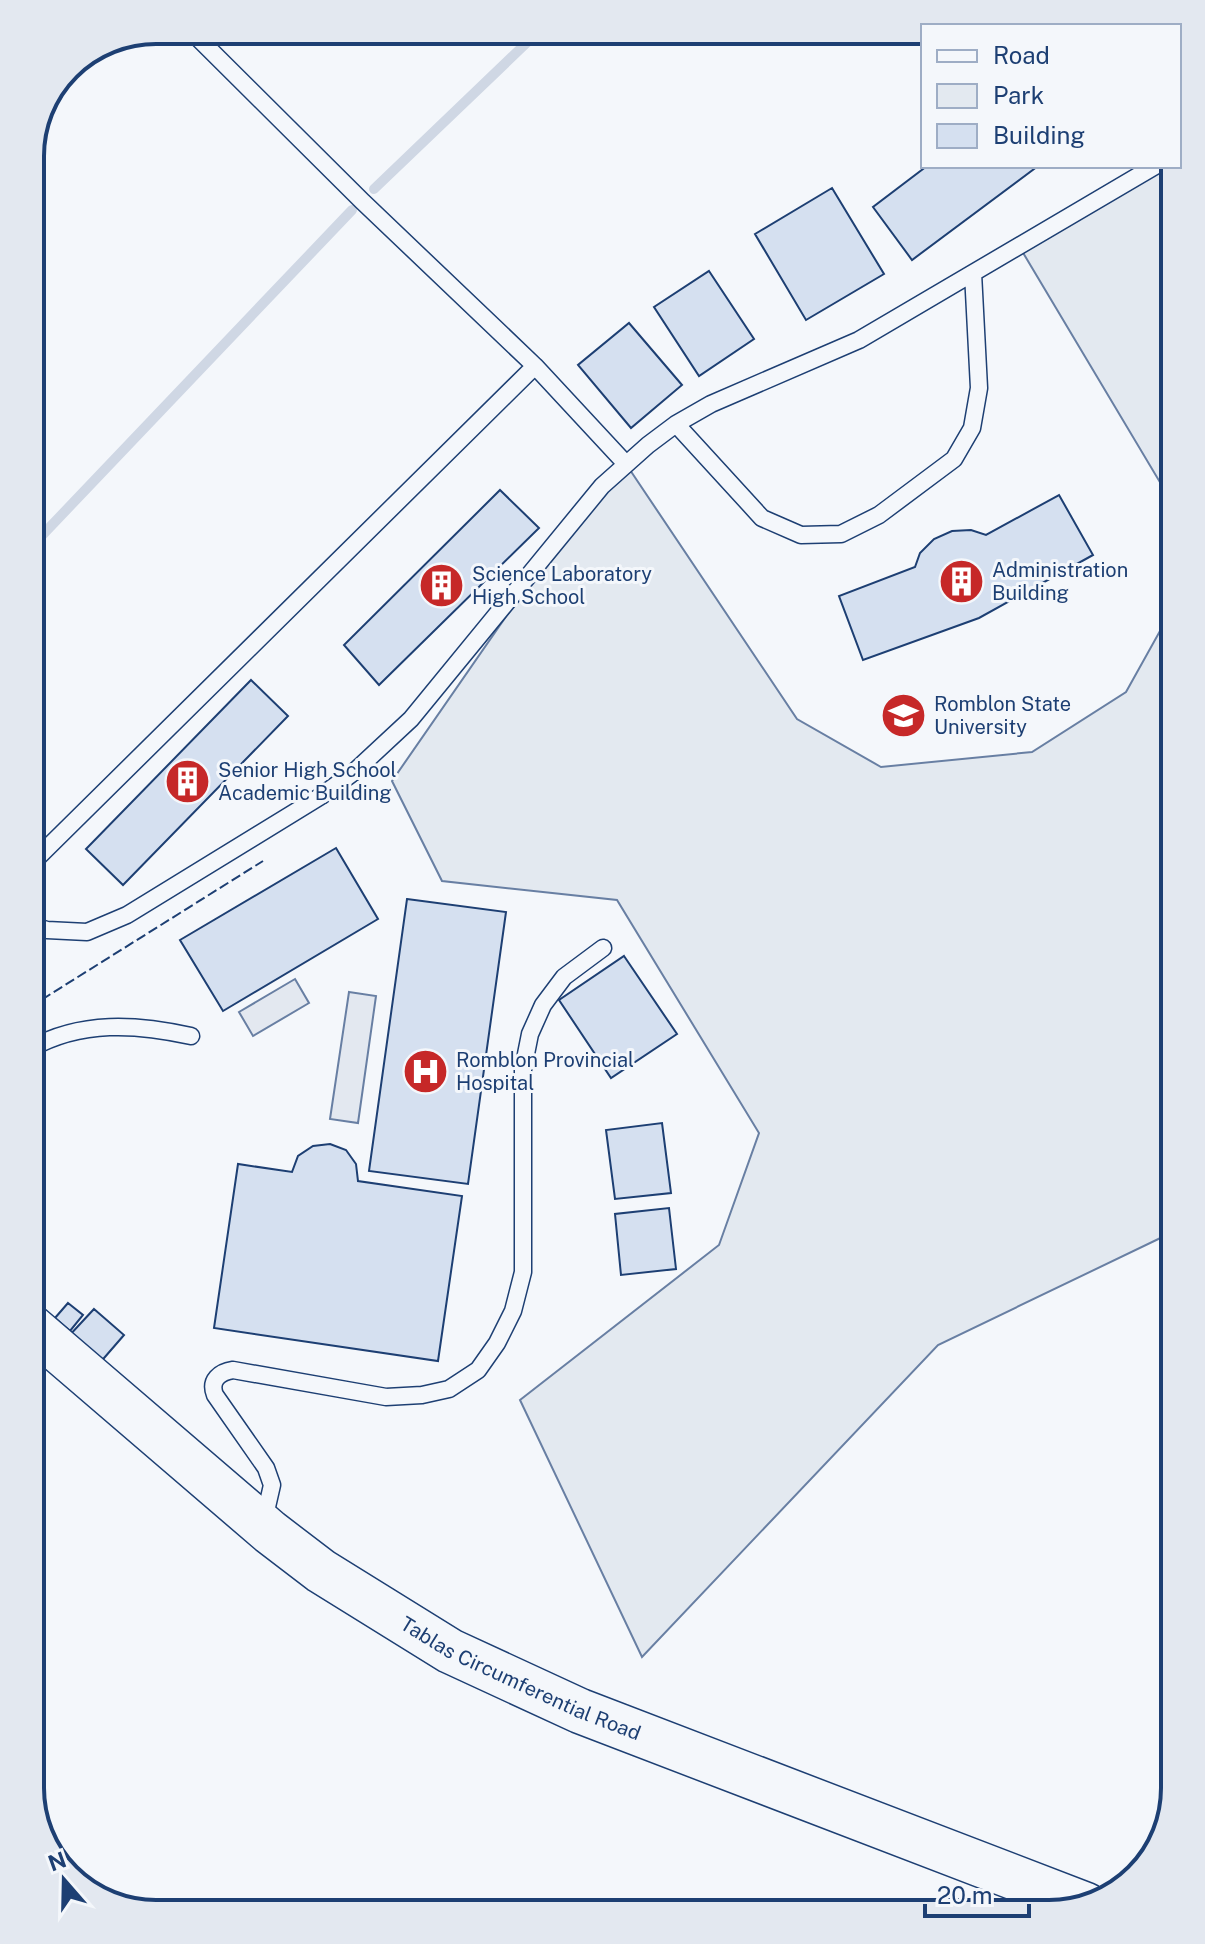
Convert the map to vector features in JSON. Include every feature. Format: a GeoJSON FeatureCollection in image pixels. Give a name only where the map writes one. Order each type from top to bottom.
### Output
{"type":"FeatureCollection","features":[{"type":"Feature","properties":{"kind":"main road","name":"Tablas Circumferential Road"},"geometry":{"type":"LineString","coordinates":[[44,1338],[262,1525],[321,1571],[450,1651],[580,1711],[1068,1898]]}},
{"type":"Feature","properties":{"kind":"lane"},"geometry":{"type":"LineString","coordinates":[[204,44],[535,366],[626,464]]}},
{"type":"Feature","properties":{"kind":"lane"},"geometry":{"type":"LineString","coordinates":[[44,929],[87,932],[127,915],[321,796],[354,772],[411,719],[602,486],[676,424],[711,404],[859,340],[1152,168]]}},
{"type":"Feature","properties":{"kind":"lane"},"geometry":{"type":"LineString","coordinates":[[676,424],[762,518],[801,535],[841,534],[879,515],[954,459],[972,428],[979,388],[973,273]]}},
{"type":"Feature","properties":{"kind":"lane"},"geometry":{"type":"LineString","coordinates":[[44,851],[535,366]]}},
{"type":"Feature","properties":{"kind":"lane"},"geometry":{"type":"LineString","coordinates":[[262,1525],[272,1485],[266,1468],[215,1395],[216,1379],[220,1374],[233,1370],[386,1397],[422,1395],[449,1389],[478,1370],[497,1343],[513,1311],[523,1272],[523,1069],[530,1034],[543,1005],[564,977],[603,948]]}},
{"type":"Feature","properties":{"kind":"lane"},"geometry":{"type":"LineString","coordinates":[[44,1043],[73,1031],[111,1026],[150,1027],[191,1036]]}},
{"type":"Feature","properties":{"kind":"green space"},"geometry":{"type":"Polygon","coordinates":[[[1152,168],[1161,168],[1161,484],[1019,246],[1152,168]]]}},
{"type":"Feature","properties":{"kind":"green space"},"geometry":{"type":"Polygon","coordinates":[[[626,464],[797,719],[881,767],[1032,752],[1126,692],[1161,629],[1161,1238],[938,1345],[642,1657],[520,1400],[719,1245],[759,1133],[617,900],[442,881],[392,781],[564,533],[626,464]]]}},
{"type":"Feature","properties":{"kind":"shaded area"},"geometry":{"type":"Polygon","coordinates":[[[295,979],[309,1003],[253,1036],[239,1012],[295,979]]]}},
{"type":"Feature","properties":{"kind":"shaded area"},"geometry":{"type":"Polygon","coordinates":[[[349,992],[376,996],[358,1123],[330,1119],[349,992]]]}},
{"type":"Feature","properties":{"kind":"building"},"geometry":{"type":"Polygon","coordinates":[[[924,168],[1035,168],[912,260],[873,207],[924,168]]]}},
{"type":"Feature","properties":{"kind":"building"},"geometry":{"type":"Polygon","coordinates":[[[832,188],[884,274],[806,320],[755,234],[832,188]]]}},
{"type":"Feature","properties":{"kind":"building"},"geometry":{"type":"Polygon","coordinates":[[[709,271],[754,339],[699,376],[654,307],[709,271]]]}},
{"type":"Feature","properties":{"kind":"building"},"geometry":{"type":"Polygon","coordinates":[[[629,323],[682,385],[631,428],[578,365],[629,323]]]}},
{"type":"Feature","properties":{"kind":"building","name":"Science Laboratory High School"},"geometry":{"type":"Polygon","coordinates":[[[500,490],[539,528],[379,685],[344,645],[500,490]]]}},
{"type":"Feature","properties":{"kind":"building","name":"Administration Building"},"geometry":{"type":"Polygon","coordinates":[[[1059,495],[1093,555],[979,618],[863,660],[839,596],[915,567],[920,553],[934,539],[952,531],[971,530],[986,535],[1059,495]]]}},
{"type":"Feature","properties":{"kind":"building","name":"Senior High School Academic Building"},"geometry":{"type":"Polygon","coordinates":[[[251,680],[288,716],[123,885],[86,849],[251,680]]]}},
{"type":"Feature","properties":{"kind":"building"},"geometry":{"type":"Polygon","coordinates":[[[336,848],[378,919],[223,1011],[180,940],[336,848]]]}},
{"type":"Feature","properties":{"kind":"building"},"geometry":{"type":"Polygon","coordinates":[[[407,899],[506,912],[468,1184],[369,1171],[407,899]]]}},
{"type":"Feature","properties":{"kind":"building"},"geometry":{"type":"Polygon","coordinates":[[[624,956],[677,1034],[611,1078],[559,1000],[624,956]]]}},
{"type":"Feature","properties":{"kind":"building"},"geometry":{"type":"Polygon","coordinates":[[[662,1123],[671,1193],[615,1199],[606,1130],[662,1123]]]}},
{"type":"Feature","properties":{"kind":"building"},"geometry":{"type":"Polygon","coordinates":[[[330,1144],[346,1150],[356,1164],[358,1181],[462,1196],[438,1361],[214,1328],[238,1164],[292,1172],[298,1156],[313,1146],[330,1144]]]}},
{"type":"Feature","properties":{"kind":"building"},"geometry":{"type":"Polygon","coordinates":[[[669,1208],[676,1269],[621,1275],[615,1214],[669,1208]]]}},
{"type":"Feature","properties":{"kind":"building"},"geometry":{"type":"Polygon","coordinates":[[[68,1303],[83,1315],[70,1331],[55,1318],[68,1303]]]}},
{"type":"Feature","properties":{"kind":"building"},"geometry":{"type":"Polygon","coordinates":[[[94,1309],[124,1335],[98,1365],[67,1338],[94,1309]]]}},
{"type":"Feature","properties":{"kind":"waterway"},"geometry":{"type":"LineString","coordinates":[[374,189],[525,44]]}},
{"type":"Feature","properties":{"kind":"waterway"},"geometry":{"type":"LineString","coordinates":[[44,533],[352,210]]}},
{"type":"Feature","properties":{"kind":"fence"},"geometry":{"type":"LineString","coordinates":[[44,998],[263,861]]}},
{"type":"Feature","properties":{"kind":"place","name":"Administration Building"},"geometry":{"type":"Point","coordinates":[961,582]}},
{"type":"Feature","properties":{"kind":"place","name":"Science Laboratory High School"},"geometry":{"type":"Point","coordinates":[441,586]}},
{"type":"Feature","properties":{"kind":"place","name":"Romblon State University"},"geometry":{"type":"Point","coordinates":[903,715]}},
{"type":"Feature","properties":{"kind":"place","name":"Senior High School Academic Building"},"geometry":{"type":"Point","coordinates":[187,782]}},
{"type":"Feature","properties":{"kind":"place","name":"Romblon Provincial Hospital"},"geometry":{"type":"Point","coordinates":[425,1072]}}]}
